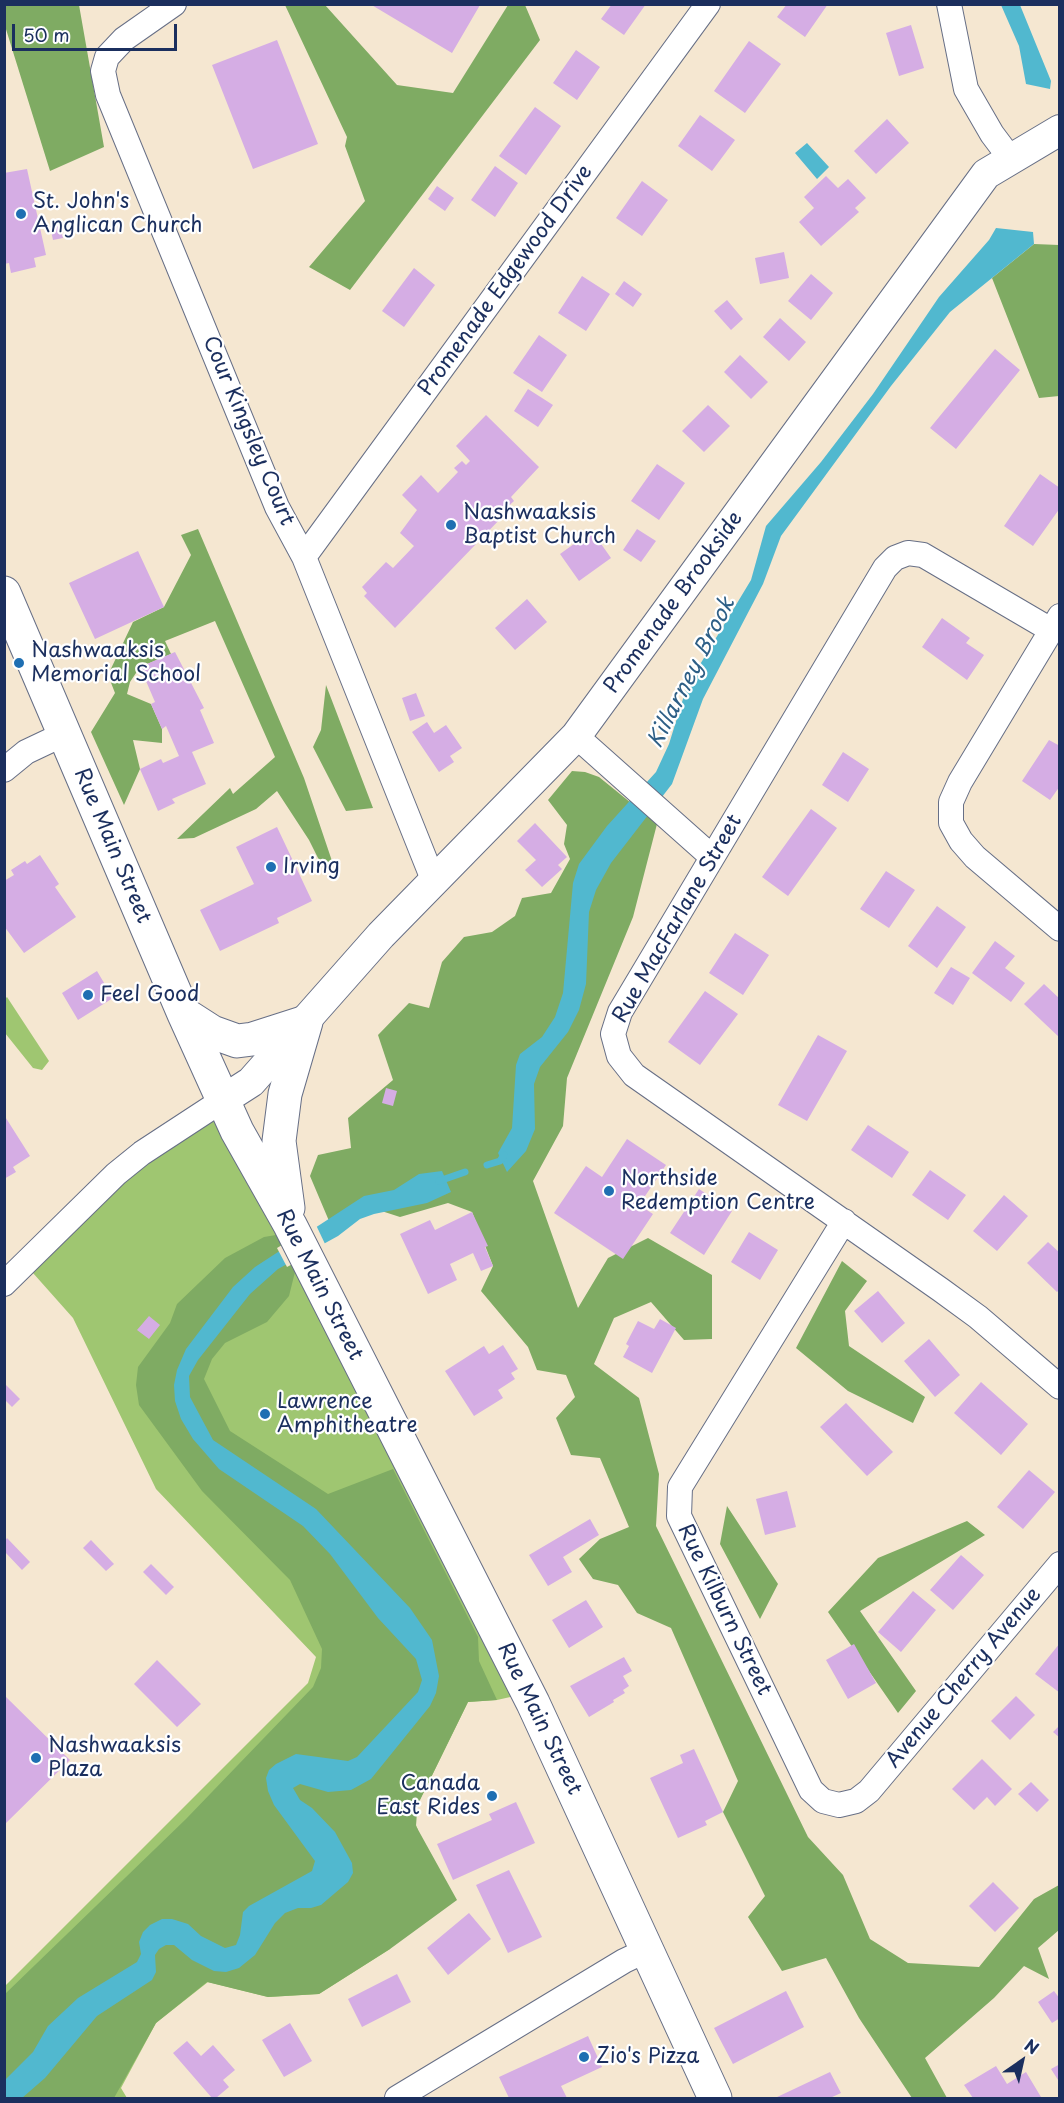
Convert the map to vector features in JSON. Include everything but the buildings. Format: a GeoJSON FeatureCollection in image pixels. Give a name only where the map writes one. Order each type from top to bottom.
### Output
{"type":"FeatureCollection","features":[{"type":"Feature","properties":{"kind":"main road","name":"Rue Main Street"},"geometry":{"type":"LineString","coordinates":[[4,593],[223,1100],[290,1225],[533,1703],[715,2098]]}},
{"type":"Feature","properties":{"kind":"main road"},"geometry":{"type":"LineString","coordinates":[[184,1014],[212,1032],[237,1041],[253,1039],[306,1022]]}},
{"type":"Feature","properties":{"kind":"main road"},"geometry":{"type":"LineString","coordinates":[[290,1225],[279,1141],[285,1094],[306,1022]]}},
{"type":"Feature","properties":{"kind":"street","name":"Cour Kingsley Court"},"geometry":{"type":"LineString","coordinates":[[174,4],[124,39],[107,57],[103,71],[108,95],[277,507],[304,557],[434,882]]}},
{"type":"Feature","properties":{"kind":"street","name":"Promenade Edgewood Drive"},"geometry":{"type":"LineString","coordinates":[[304,557],[708,4]]}},
{"type":"Feature","properties":{"kind":"street"},"geometry":{"type":"LineString","coordinates":[[949,4],[966,89],[992,134],[1010,158]]}},
{"type":"Feature","properties":{"kind":"street","name":"Promenade Brookside"},"geometry":{"type":"LineString","coordinates":[[223,1100],[251,1082],[381,934],[576,736],[986,174],[1059,130]]}},
{"type":"Feature","properties":{"kind":"street","name":"Rue MacFarlane Street"},"geometry":{"type":"LineString","coordinates":[[1055,623],[922,555],[908,553],[895,558],[885,568],[620,1012],[613,1035],[619,1056],[634,1075],[978,1317],[1059,1387]]}},
{"type":"Feature","properties":{"kind":"street"},"geometry":{"type":"LineString","coordinates":[[1055,623],[960,782],[951,802],[951,824],[961,841],[975,857],[1059,929]]}},
{"type":"Feature","properties":{"kind":"street"},"geometry":{"type":"LineString","coordinates":[[4,770],[26,752],[64,734]]}},
{"type":"Feature","properties":{"kind":"street"},"geometry":{"type":"LineString","coordinates":[[576,736],[712,857]]}},
{"type":"Feature","properties":{"kind":"street"},"geometry":{"type":"LineString","coordinates":[[4,1284],[116,1174],[142,1153],[223,1100]]}},
{"type":"Feature","properties":{"kind":"street","name":"Rue Kilburn Street"},"geometry":{"type":"LineString","coordinates":[[844,1221],[680,1487],[679,1516],[811,1790],[823,1801],[839,1805],[856,1801],[868,1791]]}},
{"type":"Feature","properties":{"kind":"street","name":"Avenue Cherry Avenue"},"geometry":{"type":"LineString","coordinates":[[868,1791],[1059,1564]]}},
{"type":"Feature","properties":{"kind":"street"},"geometry":{"type":"LineString","coordinates":[[397,2098],[647,1950]]}},
{"type":"Feature","properties":{"kind":"green space"},"geometry":{"type":"Polygon","coordinates":[[[4,5],[79,5],[104,147],[50,171],[5,26],[4,5]]]}},
{"type":"Feature","properties":{"kind":"green space"},"geometry":{"type":"Polygon","coordinates":[[[285,5],[325,5],[397,85],[453,93],[508,5],[525,5],[540,40],[350,290],[309,267],[365,201],[345,146],[347,137],[285,5]]]}},
{"type":"Feature","properties":{"kind":"green space"},"geometry":{"type":"Polygon","coordinates":[[[1034,244],[1059,245],[1059,396],[1039,398],[992,278],[1034,244]]]}},
{"type":"Feature","properties":{"kind":"green space"},"geometry":{"type":"Polygon","coordinates":[[[198,529],[304,778],[333,864],[324,870],[309,840],[277,791],[256,809],[194,838],[177,839],[230,788],[233,794],[275,757],[215,621],[165,641],[171,654],[140,667],[130,682],[127,694],[151,704],[162,729],[162,743],[133,740],[140,769],[124,805],[91,732],[115,693],[108,675],[133,622],[164,607],[191,555],[181,535],[198,529]]]}},
{"type":"Feature","properties":{"kind":"green space"},"geometry":{"type":"Polygon","coordinates":[[[326,685],[373,808],[346,811],[313,747],[321,730],[326,685]]]}},
{"type":"Feature","properties":{"kind":"green space"},"geometry":{"type":"Polygon","coordinates":[[[572,771],[585,772],[599,777],[657,824],[633,917],[567,1078],[563,1126],[533,1181],[578,1308],[608,1258],[648,1238],[712,1275],[712,1339],[684,1340],[651,1302],[614,1318],[594,1364],[639,1398],[659,1474],[656,1526],[808,1837],[843,1875],[870,1939],[908,1963],[979,1967],[1034,1899],[1059,1885],[1059,1930],[1038,1948],[1049,1979],[1024,1966],[994,1998],[925,2058],[947,2098],[912,2098],[859,2018],[826,1958],[782,1971],[748,1917],[765,1896],[723,1812],[738,1781],[671,1628],[637,1613],[618,1585],[593,1579],[579,1559],[600,1539],[629,1527],[600,1458],[571,1455],[556,1418],[575,1397],[566,1375],[537,1370],[528,1347],[481,1291],[493,1266],[472,1212],[448,1203],[400,1217],[366,1206],[332,1228],[310,1176],[318,1155],[351,1148],[348,1118],[393,1080],[378,1035],[409,1003],[429,1008],[442,962],[464,937],[492,932],[515,916],[522,898],[551,893],[570,859],[564,844],[567,825],[548,800],[572,771]]]}},
{"type":"Feature","properties":{"kind":"green space"},"geometry":{"type":"Polygon","coordinates":[[[7,997],[49,1061],[42,1070],[33,1068],[5,1033],[5,999],[7,997]]]}},
{"type":"Feature","properties":{"kind":"green space"},"geometry":{"type":"Polygon","coordinates":[[[223,1100],[528,1693],[497,1700],[468,1702],[417,1806],[418,1830],[390,1949],[319,1994],[268,1997],[208,1982],[156,2023],[121,2088],[127,2098],[5,2098],[5,1986],[308,1683],[316,1657],[156,1489],[73,1318],[25,1264],[223,1100]]]}},
{"type":"Feature","properties":{"kind":"green space"},"geometry":{"type":"Polygon","coordinates":[[[276,1235],[295,1272],[289,1296],[267,1322],[225,1343],[212,1359],[204,1379],[230,1431],[328,1494],[393,1469],[478,1637],[479,1661],[497,1700],[468,1702],[417,1806],[416,1826],[457,1900],[390,1949],[319,1994],[268,1997],[207,1982],[156,2023],[114,2098],[5,2098],[5,1994],[186,1819],[313,1687],[321,1668],[322,1649],[290,1580],[202,1491],[139,1405],[136,1385],[138,1367],[170,1323],[177,1304],[225,1258],[264,1237],[276,1235]]]}},
{"type":"Feature","properties":{"kind":"green space"},"geometry":{"type":"Polygon","coordinates":[[[842,1261],[867,1281],[845,1311],[849,1346],[925,1397],[913,1423],[848,1391],[796,1348],[842,1261]]]}},
{"type":"Feature","properties":{"kind":"green space"},"geometry":{"type":"Polygon","coordinates":[[[727,1506],[778,1584],[760,1619],[720,1544],[727,1506]]]}},
{"type":"Feature","properties":{"kind":"green space"},"geometry":{"type":"Polygon","coordinates":[[[967,1521],[985,1535],[860,1611],[916,1691],[898,1713],[828,1612],[878,1558],[967,1521]]]}},
{"type":"Feature","properties":{"kind":"water"},"geometry":{"type":"Polygon","coordinates":[[[1001,5],[1020,5],[1051,81],[1050,89],[1026,84],[1019,46],[1001,5]]]}},
{"type":"Feature","properties":{"kind":"water"},"geometry":{"type":"Polygon","coordinates":[[[807,143],[829,167],[817,179],[795,153],[807,143]]]}},
{"type":"Feature","properties":{"kind":"water"},"geometry":{"type":"Polygon","coordinates":[[[996,228],[1033,232],[1034,244],[950,312],[891,386],[781,536],[763,584],[703,699],[672,784],[611,863],[596,890],[589,912],[586,984],[579,1010],[568,1032],[540,1067],[534,1084],[535,1129],[526,1151],[507,1172],[498,1153],[512,1128],[516,1065],[520,1054],[542,1037],[555,1017],[563,993],[573,883],[579,864],[607,826],[656,772],[669,744],[687,686],[751,580],[766,526],[821,462],[873,394],[939,297],[989,240],[996,228]]]}},
{"type":"Feature","properties":{"kind":"water"},"geometry":{"type":"Polygon","coordinates":[[[442,1171],[451,1192],[427,1203],[360,1219],[338,1236],[278,1269],[250,1294],[198,1360],[189,1376],[190,1397],[213,1440],[316,1509],[410,1608],[432,1640],[439,1676],[436,1693],[430,1706],[371,1779],[351,1790],[328,1792],[300,1784],[293,1788],[300,1800],[312,1808],[335,1832],[352,1863],[353,1873],[348,1882],[321,1905],[298,1908],[285,1913],[275,1923],[255,1955],[239,1968],[226,1972],[214,1971],[192,1960],[174,1945],[166,1945],[159,1949],[155,1955],[156,1972],[152,1980],[97,2016],[45,2078],[22,2098],[5,2098],[5,2080],[33,2052],[48,2026],[78,1998],[137,1962],[141,1954],[139,1942],[143,1932],[150,1925],[162,1919],[172,1919],[188,1924],[201,1936],[225,1948],[236,1945],[240,1935],[243,1912],[249,1906],[312,1871],[315,1861],[274,1805],[268,1791],[266,1778],[269,1770],[296,1754],[348,1761],[357,1757],[418,1692],[422,1680],[416,1659],[378,1618],[330,1554],[303,1526],[219,1469],[193,1439],[181,1419],[175,1401],[174,1385],[177,1370],[186,1349],[233,1287],[255,1267],[364,1196],[394,1190],[419,1174],[442,1171]]]}},
{"type":"Feature","properties":{"kind":"pier"},"geometry":{"type":"Polygon","coordinates":[[[316,1225],[326,1246],[287,1267],[277,1248],[316,1225]]]}},
{"type":"Feature","properties":{"kind":"waterway","name":"Killarney Brook"},"geometry":{"type":"LineString","coordinates":[[487,1165],[500,1161],[504,1155]]}},
{"type":"Feature","properties":{"kind":"waterway","name":"Killarney Brook"},"geometry":{"type":"LineString","coordinates":[[439,1181],[465,1172]]}},
{"type":"Feature","properties":{"kind":"place","name":"St. John's Anglican Church"},"geometry":{"type":"Point","coordinates":[21,214]}},
{"type":"Feature","properties":{"kind":"place","name":"Nashwaaksis Baptist Church"},"geometry":{"type":"Point","coordinates":[451,525]}},
{"type":"Feature","properties":{"kind":"place","name":"Nashwaaksis Memorial School"},"geometry":{"type":"Point","coordinates":[19,663]}},
{"type":"Feature","properties":{"kind":"place","name":"Irving"},"geometry":{"type":"Point","coordinates":[271,867]}},
{"type":"Feature","properties":{"kind":"place","name":"Feel Good"},"geometry":{"type":"Point","coordinates":[88,995]}},
{"type":"Feature","properties":{"kind":"place","name":"Northside Redemption Centre"},"geometry":{"type":"Point","coordinates":[609,1191]}},
{"type":"Feature","properties":{"kind":"place","name":"Lawrence Amphitheatre"},"geometry":{"type":"Point","coordinates":[265,1414]}},
{"type":"Feature","properties":{"kind":"place","name":"Nashwaaksis Plaza"},"geometry":{"type":"Point","coordinates":[36,1758]}},
{"type":"Feature","properties":{"kind":"place","name":"Canada East Rides"},"geometry":{"type":"Point","coordinates":[492,1796]}},
{"type":"Feature","properties":{"kind":"place","name":"Zio's Pizza"},"geometry":{"type":"Point","coordinates":[584,2057]}}]}
